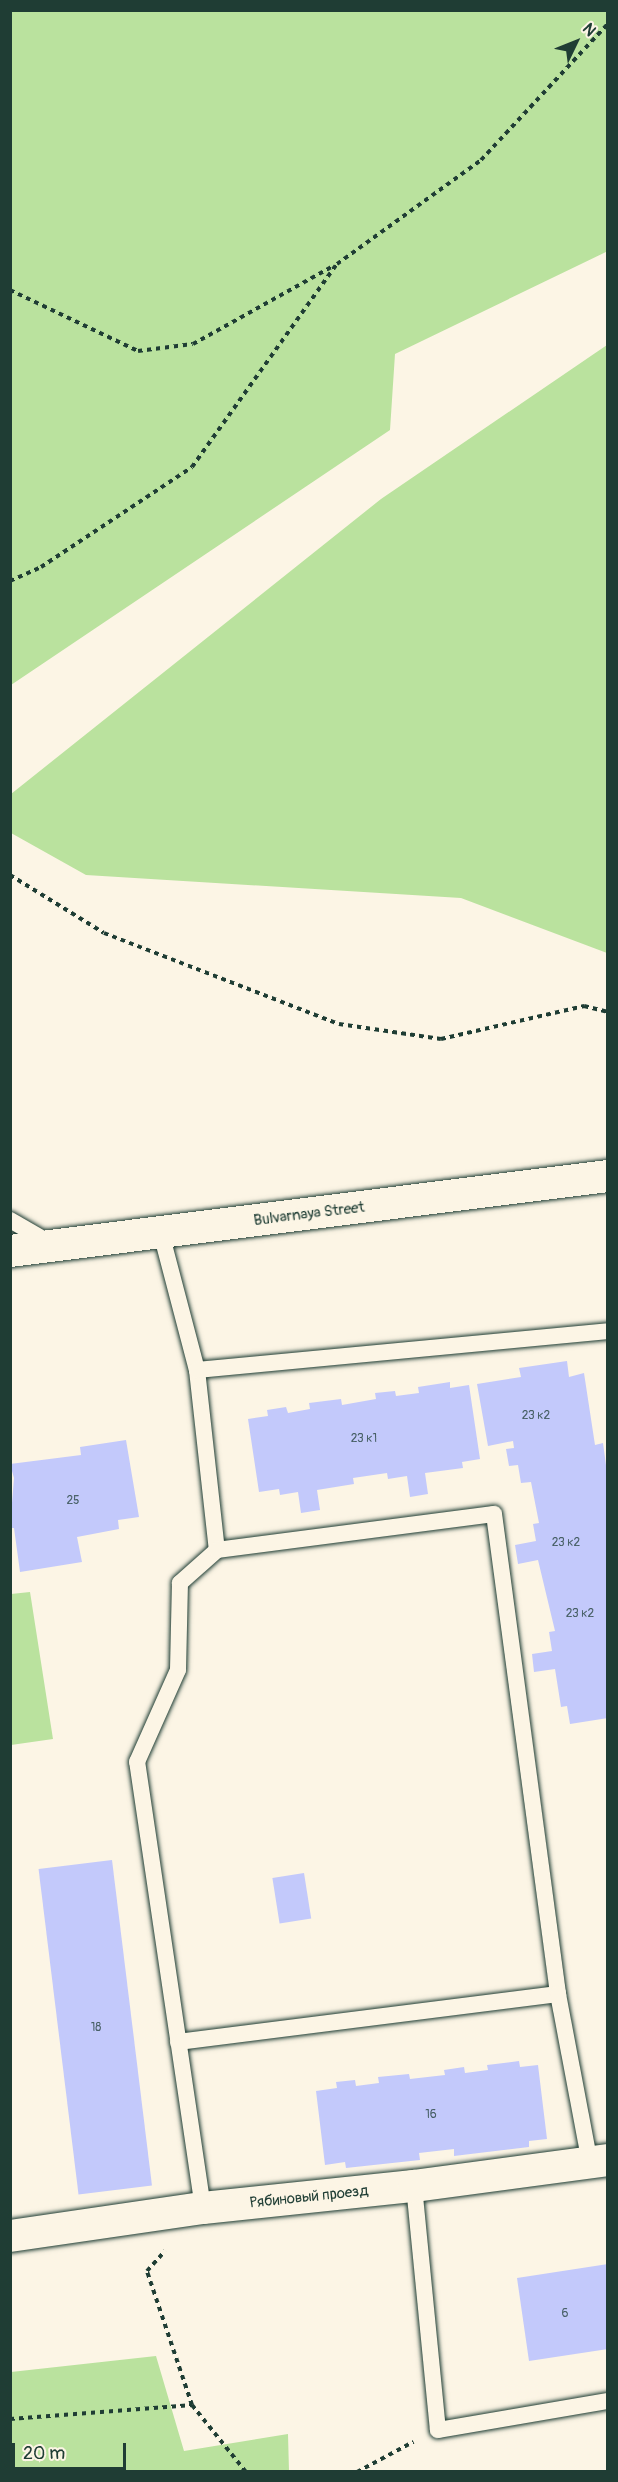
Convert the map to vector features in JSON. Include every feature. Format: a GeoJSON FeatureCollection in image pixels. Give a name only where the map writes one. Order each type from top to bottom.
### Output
{"type":"FeatureCollection","features":[{"type":"Feature","properties":{"kind":"street","name":"Bulvarnaya Street"},"geometry":{"type":"LineString","coordinates":[[10,1251],[608,1176]]}},
{"type":"Feature","properties":{"kind":"street","name":"Рябиновый проезд"},"geometry":{"type":"LineString","coordinates":[[10,2236],[203,2208],[414,2186],[599,2162]]}},
{"type":"Feature","properties":{"kind":"lane"},"geometry":{"type":"LineString","coordinates":[[10,1220],[53,1244]]}},
{"type":"Feature","properties":{"kind":"lane"},"geometry":{"type":"LineString","coordinates":[[161,1233],[197,1370],[217,1550]]}},
{"type":"Feature","properties":{"kind":"lane"},"geometry":{"type":"LineString","coordinates":[[197,1370],[608,1331]]}},
{"type":"Feature","properties":{"kind":"lane"},"geometry":{"type":"LineString","coordinates":[[203,2208],[137,1762],[178,1670],[180,1583],[217,1550],[494,1514],[558,1994],[599,2162]]}},
{"type":"Feature","properties":{"kind":"lane"},"geometry":{"type":"LineString","coordinates":[[178,2042],[558,1994]]}},
{"type":"Feature","properties":{"kind":"lane"},"geometry":{"type":"LineString","coordinates":[[414,2186],[438,2430],[608,2401]]}},
{"type":"Feature","properties":{"kind":"path"},"geometry":{"type":"LineString","coordinates":[[10,290],[138,351],[193,344],[337,264],[481,160],[608,24]]}},
{"type":"Feature","properties":{"kind":"path"},"geometry":{"type":"LineString","coordinates":[[10,581],[41,567],[192,467],[337,264]]}},
{"type":"Feature","properties":{"kind":"path"},"geometry":{"type":"LineString","coordinates":[[10,875],[104,933],[339,1024],[441,1039],[584,1006],[608,1012]]}},
{"type":"Feature","properties":{"kind":"path"},"geometry":{"type":"LineString","coordinates":[[168,2247],[147,2271],[192,2405],[246,2472]]}},
{"type":"Feature","properties":{"kind":"path"},"geometry":{"type":"LineString","coordinates":[[10,2419],[192,2405]]}},
{"type":"Feature","properties":{"kind":"path"},"geometry":{"type":"LineString","coordinates":[[357,2472],[438,2430]]}},
{"type":"Feature","properties":{"kind":"green space"},"geometry":{"type":"Polygon","coordinates":[[[11,10],[607,11],[608,251],[395,354],[390,430],[11,685],[11,10]]]}},
{"type":"Feature","properties":{"kind":"green space"},"geometry":{"type":"Polygon","coordinates":[[[607,345],[607,953],[461,898],[86,875],[11,833],[11,794],[381,499],[607,345]]]}},
{"type":"Feature","properties":{"kind":"green space"},"geometry":{"type":"Polygon","coordinates":[[[30,1592],[53,1739],[11,1745],[11,1594],[30,1592]]]}},
{"type":"Feature","properties":{"kind":"green space"},"geometry":{"type":"Polygon","coordinates":[[[156,2356],[184,2451],[288,2434],[289,2471],[11,2471],[11,2372],[156,2356]]]}},
{"type":"Feature","properties":{"kind":"building"},"geometry":{"type":"Polygon","coordinates":[[[567,1361],[569,1377],[584,1373],[595,1445],[603,1443],[608,1480],[608,1718],[570,1724],[567,1706],[561,1707],[555,1669],[534,1672],[532,1654],[552,1651],[549,1632],[555,1631],[538,1560],[518,1564],[515,1545],[536,1541],[533,1524],[539,1523],[531,1482],[521,1483],[518,1465],[509,1466],[506,1449],[514,1448],[513,1441],[488,1446],[477,1384],[521,1377],[519,1368],[567,1361]]]}},
{"type":"Feature","properties":{"kind":"building"},"geometry":{"type":"Polygon","coordinates":[[[450,1382],[450,1388],[469,1385],[480,1459],[462,1462],[463,1468],[425,1473],[428,1494],[410,1497],[407,1476],[388,1479],[387,1473],[353,1478],[354,1484],[317,1490],[320,1510],[301,1513],[298,1492],[280,1495],[279,1489],[259,1492],[248,1419],[268,1416],[267,1410],[286,1407],[288,1413],[310,1409],[309,1403],[341,1399],[342,1405],[376,1399],[375,1393],[395,1391],[396,1396],[419,1393],[418,1387],[450,1382]]]}},
{"type":"Feature","properties":{"kind":"building"},"geometry":{"type":"Polygon","coordinates":[[[126,1440],[139,1517],[118,1520],[119,1529],[77,1537],[82,1562],[20,1572],[14,1528],[10,1528],[14,1478],[10,1464],[81,1455],[80,1447],[126,1440]]]}},
{"type":"Feature","properties":{"kind":"building"},"geometry":{"type":"Polygon","coordinates":[[[112,1860],[152,2186],[79,2195],[39,1869],[112,1860]]]}},
{"type":"Feature","properties":{"kind":"building"},"geometry":{"type":"Polygon","coordinates":[[[304,1873],[311,1918],[280,1923],[272,1878],[304,1873]]]}},
{"type":"Feature","properties":{"kind":"building"},"geometry":{"type":"Polygon","coordinates":[[[519,2061],[520,2067],[538,2065],[547,2139],[529,2141],[529,2147],[454,2156],[454,2149],[419,2153],[420,2160],[346,2168],[345,2162],[325,2165],[316,2091],[337,2088],[336,2082],[355,2080],[356,2086],[379,2083],[378,2077],[409,2074],[410,2079],[445,2075],[444,2070],[464,2067],[465,2073],[488,2070],[487,2065],[519,2061]]]}},
{"type":"Feature","properties":{"kind":"building"},"geometry":{"type":"Polygon","coordinates":[[[608,2264],[608,2349],[529,2361],[517,2278],[608,2264]]]}}]}
